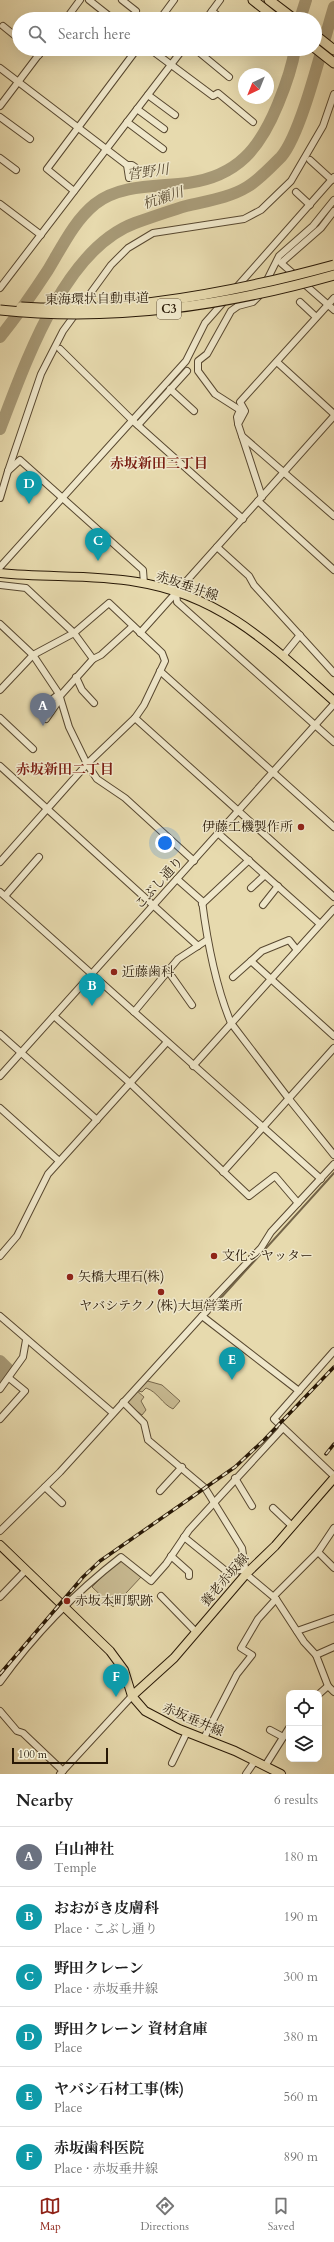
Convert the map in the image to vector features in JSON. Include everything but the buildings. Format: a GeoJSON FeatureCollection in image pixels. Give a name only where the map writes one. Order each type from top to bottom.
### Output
{"type":"FeatureCollection","features":[{"type":"Feature","properties":{"kind":"highway"},"geometry":{"type":"LineString","coordinates":[[252,0],[268,12]]}},
{"type":"Feature","properties":{"kind":"highway"},"geometry":{"type":"LineString","coordinates":[[269,0],[285,12]]}},
{"type":"Feature","properties":{"kind":"highway"},"geometry":{"type":"LineString","coordinates":[[322,41],[334,50]]}},
{"type":"Feature","properties":{"kind":"highway"},"geometry":{"type":"LineString","coordinates":[[322,54],[334,63]]}},
{"type":"Feature","properties":{"kind":"highway","name":"東海環状自動車道"},"geometry":{"type":"LineString","coordinates":[[0,305],[27,307],[90,306],[181,297],[239,288],[334,265]]}},
{"type":"Feature","properties":{"kind":"highway","name":"東海環状自動車道"},"geometry":{"type":"LineString","coordinates":[[0,310],[63,315],[134,313],[239,299],[334,275]]}},
{"type":"Feature","properties":{"kind":"main road","name":"赤坂垂井線"},"geometry":{"type":"LineString","coordinates":[[1,571],[99,578],[144,584],[176,592],[218,609],[262,638],[334,701]]}},
{"type":"Feature","properties":{"kind":"main road","name":"養老赤坂線"},"geometry":{"type":"LineString","coordinates":[[132,1696],[174,1658],[245,1572],[292,1526],[334,1477]]}},
{"type":"Feature","properties":{"kind":"main road","name":"赤坂垂井線"},"geometry":{"type":"LineString","coordinates":[[0,1545],[120,1664],[128,1679],[132,1696],[145,1711],[187,1732],[204,1738],[281,1774]]}},
{"type":"Feature","properties":{"kind":"street"},"geometry":{"type":"LineString","coordinates":[[71,12],[80,0]]}},
{"type":"Feature","properties":{"kind":"street"},"geometry":{"type":"LineString","coordinates":[[89,0],[104,12]]}},
{"type":"Feature","properties":{"kind":"street"},"geometry":{"type":"LineString","coordinates":[[122,0],[136,11]]}},
{"type":"Feature","properties":{"kind":"street"},"geometry":{"type":"LineString","coordinates":[[165,12],[174,0]]}},
{"type":"Feature","properties":{"kind":"street"},"geometry":{"type":"LineString","coordinates":[[212,11],[220,0]]}},
{"type":"Feature","properties":{"kind":"street"},"geometry":{"type":"LineString","coordinates":[[3,26],[12,33]]}},
{"type":"Feature","properties":{"kind":"street"},"geometry":{"type":"LineString","coordinates":[[0,106],[38,56]]}},
{"type":"Feature","properties":{"kind":"street"},"geometry":{"type":"LineString","coordinates":[[74,191],[47,169],[132,56]]}},
{"type":"Feature","properties":{"kind":"street"},"geometry":{"type":"LineString","coordinates":[[159,56],[213,96],[218,93],[253,122]]}},
{"type":"Feature","properties":{"kind":"street"},"geometry":{"type":"LineString","coordinates":[[0,288],[178,56]]}},
{"type":"Feature","properties":{"kind":"street"},"geometry":{"type":"LineString","coordinates":[[204,56],[229,76]]}},
{"type":"Feature","properties":{"kind":"street"},"geometry":{"type":"LineString","coordinates":[[0,68],[105,150],[127,165],[132,165],[135,167]]}},
{"type":"Feature","properties":{"kind":"street"},"geometry":{"type":"LineString","coordinates":[[0,498],[41,374],[63,331],[111,264],[128,248],[153,233],[244,219],[261,210],[291,181],[323,126],[334,94]]}},
{"type":"Feature","properties":{"kind":"street"},"geometry":{"type":"LineString","coordinates":[[148,95],[175,116]]}},
{"type":"Feature","properties":{"kind":"street"},"geometry":{"type":"LineString","coordinates":[[137,109],[164,129]]}},
{"type":"Feature","properties":{"kind":"street"},"geometry":{"type":"LineString","coordinates":[[0,117],[30,139]]}},
{"type":"Feature","properties":{"kind":"street"},"geometry":{"type":"LineString","coordinates":[[127,122],[163,149]]}},
{"type":"Feature","properties":{"kind":"street"},"geometry":{"type":"LineString","coordinates":[[0,158],[16,170]]}},
{"type":"Feature","properties":{"kind":"street"},"geometry":{"type":"LineString","coordinates":[[1,571],[7,560],[186,361],[205,323],[333,179],[310,160]]}},
{"type":"Feature","properties":{"kind":"street"},"geometry":{"type":"LineString","coordinates":[[127,165],[129,178]]}},
{"type":"Feature","properties":{"kind":"street"},"geometry":{"type":"LineString","coordinates":[[296,192],[310,205]]}},
{"type":"Feature","properties":{"kind":"street"},"geometry":{"type":"LineString","coordinates":[[334,200],[313,226],[279,256],[259,296],[253,302],[238,306],[231,311],[207,354],[198,361],[198,371],[215,394],[240,410],[237,417],[238,424],[260,499],[334,570]]}},
{"type":"Feature","properties":{"kind":"street"},"geometry":{"type":"LineString","coordinates":[[0,204],[41,234]]}},
{"type":"Feature","properties":{"kind":"street"},"geometry":{"type":"LineString","coordinates":[[334,211],[321,228],[281,263],[334,310]]}},
{"type":"Feature","properties":{"kind":"street"},"geometry":{"type":"LineString","coordinates":[[238,424],[245,411],[240,402],[334,298]]}},
{"type":"Feature","properties":{"kind":"street"},"geometry":{"type":"LineString","coordinates":[[300,302],[316,317]]}},
{"type":"Feature","properties":{"kind":"street"},"geometry":{"type":"LineString","coordinates":[[60,349],[138,426],[243,519]]}},
{"type":"Feature","properties":{"kind":"street"},"geometry":{"type":"LineString","coordinates":[[140,633],[334,415],[277,362]]}},
{"type":"Feature","properties":{"kind":"street"},"geometry":{"type":"LineString","coordinates":[[138,426],[187,371]]}},
{"type":"Feature","properties":{"kind":"street"},"geometry":{"type":"LineString","coordinates":[[170,389],[194,411]]}},
{"type":"Feature","properties":{"kind":"street"},"geometry":{"type":"LineString","coordinates":[[242,436],[334,516]]}},
{"type":"Feature","properties":{"kind":"street"},"geometry":{"type":"LineString","coordinates":[[8,471],[20,460],[61,499],[143,570],[144,584]]}},
{"type":"Feature","properties":{"kind":"street"},"geometry":{"type":"LineString","coordinates":[[217,547],[249,576],[254,585],[334,673]]}},
{"type":"Feature","properties":{"kind":"street"},"geometry":{"type":"LineString","coordinates":[[0,558],[7,560]]}},
{"type":"Feature","properties":{"kind":"street"},"geometry":{"type":"LineString","coordinates":[[0,585],[26,588],[74,633],[93,659]]}},
{"type":"Feature","properties":{"kind":"street"},"geometry":{"type":"LineString","coordinates":[[176,592],[177,602],[334,742]]}},
{"type":"Feature","properties":{"kind":"street"},"geometry":{"type":"LineString","coordinates":[[0,690],[33,655],[74,633],[109,603],[162,653],[165,661],[144,706],[134,718],[87,764],[0,862]]}},
{"type":"Feature","properties":{"kind":"street"},"geometry":{"type":"LineString","coordinates":[[0,624],[33,655],[60,697],[69,727],[87,764],[97,779],[125,798],[194,861]]}},
{"type":"Feature","properties":{"kind":"street"},"geometry":{"type":"LineString","coordinates":[[46,719],[60,697],[93,659],[101,655],[133,626]]}},
{"type":"Feature","properties":{"kind":"street"},"geometry":{"type":"LineString","coordinates":[[283,656],[300,635]]}},
{"type":"Feature","properties":{"kind":"street"},"geometry":{"type":"LineString","coordinates":[[160,671],[334,827]]}},
{"type":"Feature","properties":{"kind":"street"},"geometry":{"type":"LineString","coordinates":[[76,678],[82,690],[94,703]]}},
{"type":"Feature","properties":{"kind":"street"},"geometry":{"type":"LineString","coordinates":[[41,708],[60,697]]}},
{"type":"Feature","properties":{"kind":"street","name":"こぶし通り"},"geometry":{"type":"LineString","coordinates":[[0,1076],[219,834],[334,704]]}},
{"type":"Feature","properties":{"kind":"street"},"geometry":{"type":"LineString","coordinates":[[0,718],[33,749]]}},
{"type":"Feature","properties":{"kind":"street"},"geometry":{"type":"LineString","coordinates":[[134,718],[334,897]]}},
{"type":"Feature","properties":{"kind":"street"},"geometry":{"type":"LineString","coordinates":[[0,766],[198,946]]}},
{"type":"Feature","properties":{"kind":"street"},"geometry":{"type":"LineString","coordinates":[[219,834],[320,924]]}},
{"type":"Feature","properties":{"kind":"street"},"geometry":{"type":"LineString","coordinates":[[40,857],[2,894],[321,1180]]}},
{"type":"Feature","properties":{"kind":"street"},"geometry":{"type":"LineString","coordinates":[[202,904],[249,860]]}},
{"type":"Feature","properties":{"kind":"street"},"geometry":{"type":"LineString","coordinates":[[250,888],[265,875]]}},
{"type":"Feature","properties":{"kind":"street"},"geometry":{"type":"LineString","coordinates":[[177,879],[202,901],[207,940],[225,1009],[231,1023],[334,1155]]}},
{"type":"Feature","properties":{"kind":"street"},"geometry":{"type":"LineString","coordinates":[[263,905],[278,886]]}},
{"type":"Feature","properties":{"kind":"street"},"geometry":{"type":"LineString","coordinates":[[193,1066],[334,909]]}},
{"type":"Feature","properties":{"kind":"street"},"geometry":{"type":"LineString","coordinates":[[134,1012],[178,958],[207,940]]}},
{"type":"Feature","properties":{"kind":"street"},"geometry":{"type":"LineString","coordinates":[[233,977],[262,951],[289,940],[297,950]]}},
{"type":"Feature","properties":{"kind":"street"},"geometry":{"type":"LineString","coordinates":[[250,961],[334,1036]]}},
{"type":"Feature","properties":{"kind":"street"},"geometry":{"type":"LineString","coordinates":[[168,971],[192,1005]]}},
{"type":"Feature","properties":{"kind":"street"},"geometry":{"type":"LineString","coordinates":[[54,1016],[130,1084],[249,1196],[275,1176],[298,1203]]}},
{"type":"Feature","properties":{"kind":"street"},"geometry":{"type":"LineString","coordinates":[[0,1034],[97,1120]]}},
{"type":"Feature","properties":{"kind":"street"},"geometry":{"type":"LineString","coordinates":[[0,1256],[17,1236],[48,1174],[58,1160],[97,1120],[167,1042]]}},
{"type":"Feature","properties":{"kind":"street"},"geometry":{"type":"LineString","coordinates":[[223,1172],[264,1129],[334,1048]]}},
{"type":"Feature","properties":{"kind":"street"},"geometry":{"type":"LineString","coordinates":[[0,1108],[58,1160]]}},
{"type":"Feature","properties":{"kind":"street"},"geometry":{"type":"LineString","coordinates":[[0,1532],[45,1487],[207,1311],[208,1303],[261,1248],[271,1232],[321,1180],[334,1164]]}},
{"type":"Feature","properties":{"kind":"street"},"geometry":{"type":"LineString","coordinates":[[0,1316],[26,1340],[114,1413]]}},
{"type":"Feature","properties":{"kind":"street"},"geometry":{"type":"LineString","coordinates":[[202,1316],[299,1391]]}},
{"type":"Feature","properties":{"kind":"street"},"geometry":{"type":"LineString","coordinates":[[0,1389],[23,1357],[26,1340]]}},
{"type":"Feature","properties":{"kind":"street"},"geometry":{"type":"LineString","coordinates":[[334,1351],[275,1416],[275,1422],[334,1477]]}},
{"type":"Feature","properties":{"kind":"street"},"geometry":{"type":"LineString","coordinates":[[0,1419],[25,1391],[9,1378]]}},
{"type":"Feature","properties":{"kind":"street"},"geometry":{"type":"LineString","coordinates":[[123,1402],[144,1423],[148,1440],[164,1455],[182,1467],[204,1488],[215,1503],[242,1548],[245,1572]]}},
{"type":"Feature","properties":{"kind":"street"},"geometry":{"type":"LineString","coordinates":[[0,1682],[25,1649],[65,1608],[121,1557],[151,1581],[184,1537],[215,1503],[235,1478],[282,1428]]}},
{"type":"Feature","properties":{"kind":"street"},"geometry":{"type":"LineString","coordinates":[[160,1491],[182,1467]]}},
{"type":"Feature","properties":{"kind":"street"},"geometry":{"type":"LineString","coordinates":[[235,1478],[252,1506]]}},
{"type":"Feature","properties":{"kind":"street"},"geometry":{"type":"LineString","coordinates":[[45,1487],[62,1503]]}},
{"type":"Feature","properties":{"kind":"street"},"geometry":{"type":"LineString","coordinates":[[273,1508],[292,1526]]}},
{"type":"Feature","properties":{"kind":"street"},"geometry":{"type":"LineString","coordinates":[[204,1738],[236,1674],[252,1656],[241,1648],[258,1619],[275,1597],[318,1552],[334,1528]]}},
{"type":"Feature","properties":{"kind":"street"},"geometry":{"type":"LineString","coordinates":[[184,1537],[226,1571],[245,1572],[275,1597],[304,1642],[316,1655],[328,1686],[334,1692]]}},
{"type":"Feature","properties":{"kind":"street"},"geometry":{"type":"LineString","coordinates":[[318,1552],[334,1568]]}},
{"type":"Feature","properties":{"kind":"street"},"geometry":{"type":"LineString","coordinates":[[171,1556],[189,1572],[189,1576]]}},
{"type":"Feature","properties":{"kind":"street"},"geometry":{"type":"LineString","coordinates":[[0,1597],[26,1570]]}},
{"type":"Feature","properties":{"kind":"street"},"geometry":{"type":"LineString","coordinates":[[161,1596],[196,1632]]}},
{"type":"Feature","properties":{"kind":"street"},"geometry":{"type":"LineString","coordinates":[[297,1631],[334,1618]]}},
{"type":"Feature","properties":{"kind":"street"},"geometry":{"type":"LineString","coordinates":[[316,1655],[334,1647]]}},
{"type":"Feature","properties":{"kind":"street"},"geometry":{"type":"LineString","coordinates":[[322,1691],[328,1686]]}},
{"type":"Feature","properties":{"kind":"street"},"geometry":{"type":"LineString","coordinates":[[0,1712],[17,1731],[23,1733],[62,1772],[132,1696]]}},
{"type":"Feature","properties":{"kind":"street"},"geometry":{"type":"LineString","coordinates":[[270,1730],[283,1737]]}},
{"type":"Feature","properties":{"kind":"street"},"geometry":{"type":"LineString","coordinates":[[172,1763],[187,1732]]}},
{"type":"Feature","properties":{"kind":"street"},"geometry":{"type":"LineString","coordinates":[[265,1766],[286,1732]]}},
{"type":"Feature","properties":{"kind":"street"},"geometry":{"type":"LineString","coordinates":[[246,1774],[255,1761]]}},
{"type":"Feature","properties":{"kind":"shaded area"},"geometry":{"type":"Polygon","coordinates":[[[144,1380],[162,1385],[180,1401],[173,1409],[150,1390],[146,1388],[142,1392],[139,1391],[138,1387],[144,1380]]]}},
{"type":"Feature","properties":{"kind":"shaded area"},"geometry":{"type":"Polygon","coordinates":[[[136,1390],[144,1397],[141,1401],[146,1410],[142,1415],[125,1402],[136,1390]]]}},
{"type":"Feature","properties":{"kind":"shaded area"},"geometry":{"type":"Polygon","coordinates":[[[120,1559],[141,1577],[113,1607],[92,1587],[120,1559]]]}},
{"type":"Feature","properties":{"kind":"waterway","name":"菅野川"},"geometry":{"type":"LineString","coordinates":[[302,12],[306,0]]}},
{"type":"Feature","properties":{"kind":"waterway","name":"杭瀬川"},"geometry":{"type":"LineString","coordinates":[[322,50],[334,7]]}},
{"type":"Feature","properties":{"kind":"waterway","name":"菅野川"},"geometry":{"type":"LineString","coordinates":[[0,337],[37,287],[75,226],[95,204],[116,193],[128,190],[188,183],[221,174],[234,167],[245,157],[255,146],[271,120],[281,98],[294,56]]}},
{"type":"Feature","properties":{"kind":"waterway","name":"杭瀬川"},"geometry":{"type":"LineString","coordinates":[[0,429],[35,342],[50,311],[68,282],[87,257],[110,237],[135,223],[186,206],[233,194],[256,181],[281,157],[289,145],[297,128],[320,56]]}},
{"type":"Feature","properties":{"kind":"waterway"},"geometry":{"type":"LineString","coordinates":[[210,1310],[334,1173]]}},
{"type":"Feature","properties":{"kind":"waterway"},"geometry":{"type":"LineString","coordinates":[[0,1361],[8,1369],[0,1377]]}},
{"type":"Feature","properties":{"kind":"railway"},"geometry":{"type":"LineString","coordinates":[[0,1674],[83,1577],[100,1561],[235,1467],[264,1440],[334,1367]]}},
{"type":"Feature","properties":{"kind":"railway"},"geometry":{"type":"LineString","coordinates":[[326,1454],[334,1444]]}},
{"type":"Feature","properties":{"kind":"place","name":"野田クレーン 資材倉庫"},"geometry":{"type":"Point","coordinates":[29,504]}},
{"type":"Feature","properties":{"kind":"place","name":"野田クレーン"},"geometry":{"type":"Point","coordinates":[98,561]}},
{"type":"Feature","properties":{"kind":"place","name":"白山神社"},"geometry":{"type":"Point","coordinates":[43,726]}},
{"type":"Feature","properties":{"kind":"place","name":"伊藤工機製作所"},"geometry":{"type":"Point","coordinates":[301,827]}},
{"type":"Feature","properties":{"kind":"place","name":"近藤歯科"},"geometry":{"type":"Point","coordinates":[114,972]}},
{"type":"Feature","properties":{"kind":"place","name":"おおがき皮膚科"},"geometry":{"type":"Point","coordinates":[92,1006]}},
{"type":"Feature","properties":{"kind":"place","name":"文化シヤッター"},"geometry":{"type":"Point","coordinates":[214,1256]}},
{"type":"Feature","properties":{"kind":"place","name":"矢橋大理石(株)"},"geometry":{"type":"Point","coordinates":[70,1277]}},
{"type":"Feature","properties":{"kind":"place","name":"ヤバシテクノ(株)大垣営業所"},"geometry":{"type":"Point","coordinates":[161,1292]}},
{"type":"Feature","properties":{"kind":"place","name":"ヤバシ石材工事(株)"},"geometry":{"type":"Point","coordinates":[232,1380]}},
{"type":"Feature","properties":{"kind":"place","name":"赤坂本町駅跡"},"geometry":{"type":"Point","coordinates":[67,1601]}},
{"type":"Feature","properties":{"kind":"place","name":"赤坂歯科医院"},"geometry":{"type":"Point","coordinates":[116,1697]}},
{"type":"Feature","properties":{"kind":"district","name":"赤坂新田三丁目"},"geometry":{"type":"Point","coordinates":[159,463]}},
{"type":"Feature","properties":{"kind":"district","name":"赤坂新田二丁目"},"geometry":{"type":"Point","coordinates":[65,769]}}]}
